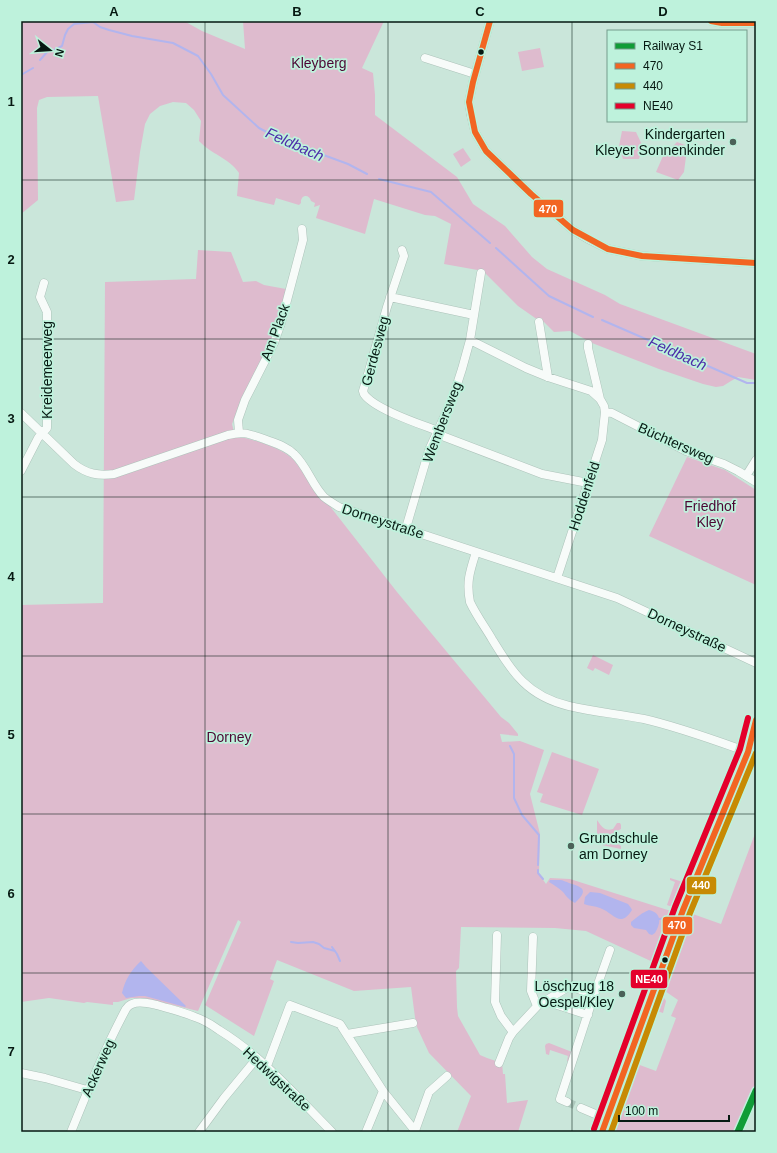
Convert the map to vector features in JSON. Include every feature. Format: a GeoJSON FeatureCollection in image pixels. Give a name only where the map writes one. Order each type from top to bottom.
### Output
{"type":"FeatureCollection","features":[{"type":"Feature","properties":{"kind":"street"},"geometry":{"type":"LineString","coordinates":[[490,21],[475,74],[469,102],[475,132],[486,151],[531,194],[573,230],[608,248],[642,256],[756,263]]}},
{"type":"Feature","properties":{"kind":"street"},"geometry":{"type":"LineString","coordinates":[[712,21],[722,23],[756,23]]}},
{"type":"Feature","properties":{"kind":"street"},"geometry":{"type":"LineString","coordinates":[[425,58],[475,74]]}},
{"type":"Feature","properties":{"kind":"street","name":"Am Plack"},"geometry":{"type":"LineString","coordinates":[[238,432],[238,420],[251,387],[274,343],[281,323],[303,240],[302,229]]}},
{"type":"Feature","properties":{"kind":"street","name":"Gerdesweg"},"geometry":{"type":"LineString","coordinates":[[402,250],[404,256],[390,297],[363,391],[364,394],[372,402],[392,412],[437,432],[542,474],[588,483]]}},
{"type":"Feature","properties":{"kind":"street","name":"Wembersweg"},"geometry":{"type":"LineString","coordinates":[[406,528],[429,450],[453,395],[470,340],[481,273]]}},
{"type":"Feature","properties":{"kind":"street","name":"Kreidemeerweg"},"geometry":{"type":"LineString","coordinates":[[21,471],[38,438],[47,428],[46,312],[40,297],[44,283]]}},
{"type":"Feature","properties":{"kind":"street","name":"Gerdesweg"},"geometry":{"type":"LineString","coordinates":[[390,297],[474,315]]}},
{"type":"Feature","properties":{"kind":"street"},"geometry":{"type":"LineString","coordinates":[[539,322],[548,377]]}},
{"type":"Feature","properties":{"kind":"street"},"geometry":{"type":"LineString","coordinates":[[470,340],[526,368],[591,391],[600,399]]}},
{"type":"Feature","properties":{"kind":"street"},"geometry":{"type":"LineString","coordinates":[[588,344],[600,399],[604,406],[605,412]]}},
{"type":"Feature","properties":{"kind":"street","name":"Büchtersweg"},"geometry":{"type":"LineString","coordinates":[[605,412],[612,413],[686,451],[724,464],[756,482]]}},
{"type":"Feature","properties":{"kind":"street","name":"Hoddenfeld"},"geometry":{"type":"LineString","coordinates":[[557,578],[602,440],[605,412]]}},
{"type":"Feature","properties":{"kind":"street","name":"Dorneystraße"},"geometry":{"type":"LineString","coordinates":[[21,413],[74,464],[92,474],[102,475],[114,474],[228,434],[238,432],[249,434],[290,450],[298,457],[323,495],[339,507],[611,596],[634,605],[756,663]]}},
{"type":"Feature","properties":{"kind":"street"},"geometry":{"type":"LineString","coordinates":[[746,476],[756,460]]}},
{"type":"Feature","properties":{"kind":"street"},"geometry":{"type":"LineString","coordinates":[[476,552],[468,577],[470,602],[509,666],[519,679],[530,688],[540,695],[568,706],[618,714],[668,726],[748,752]]}},
{"type":"Feature","properties":{"kind":"street"},"geometry":{"type":"LineString","coordinates":[[602,1132],[683,910],[748,752],[756,720]]}},
{"type":"Feature","properties":{"kind":"street"},"geometry":{"type":"LineString","coordinates":[[497,935],[495,1002],[501,1016],[513,1032]]}},
{"type":"Feature","properties":{"kind":"street"},"geometry":{"type":"LineString","coordinates":[[533,937],[531,991],[536,1006]]}},
{"type":"Feature","properties":{"kind":"street"},"geometry":{"type":"LineString","coordinates":[[567,1102],[560,1099],[610,950]]}},
{"type":"Feature","properties":{"kind":"street"},"geometry":{"type":"LineString","coordinates":[[499,1063],[513,1032],[542,1001],[570,986],[594,995]]}},
{"type":"Feature","properties":{"kind":"street"},"geometry":{"type":"LineString","coordinates":[[544,1001],[588,1015]]}},
{"type":"Feature","properties":{"kind":"street","name":"Hedwigstraße"},"geometry":{"type":"LineString","coordinates":[[128,1006],[136,1003],[152,1004],[196,1017],[228,1036],[267,1066],[332,1132]]}},
{"type":"Feature","properties":{"kind":"street"},"geometry":{"type":"LineString","coordinates":[[267,1066],[290,1005],[340,1024],[383,1091],[415,1131]]}},
{"type":"Feature","properties":{"kind":"street","name":"Ackerweg"},"geometry":{"type":"LineString","coordinates":[[72,1132],[87,1090],[107,1046],[128,1006]]}},
{"type":"Feature","properties":{"kind":"street"},"geometry":{"type":"LineString","coordinates":[[347,1034],[413,1023]]}},
{"type":"Feature","properties":{"kind":"street"},"geometry":{"type":"LineString","coordinates":[[199,1132],[224,1098],[257,1058]]}},
{"type":"Feature","properties":{"kind":"street"},"geometry":{"type":"LineString","coordinates":[[21,1073],[87,1090]]}},
{"type":"Feature","properties":{"kind":"street"},"geometry":{"type":"LineString","coordinates":[[415,1131],[429,1092],[446,1076]]}},
{"type":"Feature","properties":{"kind":"street"},"geometry":{"type":"LineString","coordinates":[[366,1132],[383,1091]]}},
{"type":"Feature","properties":{"kind":"street"},"geometry":{"type":"LineString","coordinates":[[581,1108],[607,1119]]}},
{"type":"Feature","properties":{"kind":"green space","name":"Kleyberg"},"geometry":{"type":"Polygon","coordinates":[[[21,21],[184,21],[202,31],[245,49],[243,21],[384,21],[362,68],[373,73],[375,115],[457,177],[473,204],[505,226],[532,257],[547,269],[605,295],[620,304],[756,354],[756,380],[738,377],[723,386],[716,387],[703,384],[592,343],[570,331],[554,332],[544,322],[538,320],[518,306],[483,271],[444,264],[451,224],[435,216],[425,215],[374,199],[365,234],[316,218],[320,205],[314,207],[315,203],[307,196],[302,198],[299,205],[276,198],[274,205],[237,196],[239,173],[225,160],[199,141],[201,121],[194,110],[186,103],[173,102],[160,106],[150,114],[145,124],[134,200],[116,202],[98,96],[47,97],[39,100],[37,108],[38,200],[21,214],[21,21]]]}},
{"type":"Feature","properties":{"kind":"green space"},"geometry":{"type":"Polygon","coordinates":[[[540,48],[544,67],[522,71],[518,52],[540,48]]]}},
{"type":"Feature","properties":{"kind":"green space"},"geometry":{"type":"Polygon","coordinates":[[[622,131],[636,132],[643,147],[639,159],[623,159],[619,146],[622,131]]]}},
{"type":"Feature","properties":{"kind":"green space"},"geometry":{"type":"Polygon","coordinates":[[[677,142],[685,145],[687,149],[684,172],[678,180],[656,172],[663,156],[677,142]]]}},
{"type":"Feature","properties":{"kind":"green space"},"geometry":{"type":"Polygon","coordinates":[[[463,148],[471,160],[461,167],[453,154],[463,148]]]}},
{"type":"Feature","properties":{"kind":"green space","name":"Dorney"},"geometry":{"type":"Polygon","coordinates":[[[198,250],[231,252],[243,282],[256,281],[264,285],[286,289],[285,299],[270,342],[240,403],[232,424],[235,436],[266,444],[293,459],[397,592],[501,717],[509,723],[518,734],[518,736],[500,734],[502,742],[520,741],[544,750],[530,794],[540,834],[539,874],[546,884],[550,878],[570,879],[674,912],[655,963],[586,931],[555,928],[461,927],[459,968],[456,971],[458,1016],[480,1055],[502,1063],[503,1074],[505,1074],[507,1103],[528,1100],[518,1132],[457,1132],[471,1096],[429,1053],[416,1025],[411,987],[354,991],[277,960],[270,979],[274,981],[254,1036],[205,1005],[241,922],[238,920],[198,1011],[144,998],[131,998],[113,1002],[113,1005],[49,998],[21,1002],[21,605],[103,603],[105,282],[196,279],[198,250]]]}},
{"type":"Feature","properties":{"kind":"green space","name":"Friedhof Kley"},"geometry":{"type":"Polygon","coordinates":[[[687,457],[725,470],[756,490],[756,585],[649,536],[687,457]]]}},
{"type":"Feature","properties":{"kind":"green space"},"geometry":{"type":"Polygon","coordinates":[[[593,655],[613,665],[609,675],[595,668],[593,671],[587,668],[593,655]]]}},
{"type":"Feature","properties":{"kind":"green space"},"geometry":{"type":"Polygon","coordinates":[[[552,752],[599,769],[582,815],[540,802],[543,794],[537,792],[552,752]]]}},
{"type":"Feature","properties":{"kind":"green space"},"geometry":{"type":"Polygon","coordinates":[[[597,820],[605,829],[608,830],[613,829],[617,823],[620,823],[621,829],[615,832],[613,838],[615,842],[621,846],[621,849],[602,845],[603,843],[597,840],[597,820]]]}},
{"type":"Feature","properties":{"kind":"green space"},"geometry":{"type":"Polygon","coordinates":[[[756,831],[756,1082],[734,1132],[609,1132],[660,995],[666,1001],[663,1013],[657,1011],[637,1064],[656,1071],[676,1018],[671,1016],[678,1000],[662,989],[690,913],[721,924],[756,831]]]}},
{"type":"Feature","properties":{"kind":"green space"},"geometry":{"type":"Polygon","coordinates":[[[685,877],[688,878],[675,908],[667,905],[675,882],[670,880],[670,878],[683,882],[685,877]]]}},
{"type":"Feature","properties":{"kind":"green space"},"geometry":{"type":"Polygon","coordinates":[[[549,1043],[572,1052],[569,1062],[567,1061],[568,1056],[550,1050],[549,1055],[546,1054],[545,1046],[549,1043]]]}},
{"type":"Feature","properties":{"kind":"water"},"geometry":{"type":"Polygon","coordinates":[[[550,880],[562,880],[578,886],[583,892],[582,895],[575,903],[570,900],[560,889],[549,882],[550,880]]]}},
{"type":"Feature","properties":{"kind":"water"},"geometry":{"type":"Polygon","coordinates":[[[590,892],[600,893],[628,904],[632,910],[628,916],[620,919],[605,910],[584,904],[585,897],[590,892]]]}},
{"type":"Feature","properties":{"kind":"water"},"geometry":{"type":"Polygon","coordinates":[[[649,910],[656,913],[659,919],[657,929],[652,935],[646,930],[634,928],[631,925],[631,922],[649,910]]]}},
{"type":"Feature","properties":{"kind":"water"},"geometry":{"type":"Polygon","coordinates":[[[141,961],[186,1006],[185,1007],[145,996],[126,998],[122,993],[125,984],[131,972],[141,961]]]}},
{"type":"Feature","properties":{"kind":"waterway","name":"Feldbach"},"geometry":{"type":"LineString","coordinates":[[40,60],[48,51],[62,46],[68,29],[74,24],[93,22],[100,27],[109,30],[132,36],[173,43],[198,56],[211,74],[223,95],[259,128],[280,139],[348,164],[367,174]]}},
{"type":"Feature","properties":{"kind":"waterway","name":"Feldbach"},"geometry":{"type":"LineString","coordinates":[[21,75],[33,68]]}},
{"type":"Feature","properties":{"kind":"waterway","name":"Feldbach"},"geometry":{"type":"LineString","coordinates":[[379,179],[431,192],[490,243]]}},
{"type":"Feature","properties":{"kind":"waterway","name":"Feldbach"},"geometry":{"type":"LineString","coordinates":[[496,248],[549,296],[593,317]]}},
{"type":"Feature","properties":{"kind":"waterway","name":"Feldbach"},"geometry":{"type":"LineString","coordinates":[[602,320],[747,383],[756,383]]}},
{"type":"Feature","properties":{"kind":"waterway"},"geometry":{"type":"LineString","coordinates":[[510,746],[514,754],[514,798],[522,815],[539,835],[538,865]]}},
{"type":"Feature","properties":{"kind":"waterway"},"geometry":{"type":"LineString","coordinates":[[538,870],[538,873],[543,879]]}},
{"type":"Feature","properties":{"kind":"waterway"},"geometry":{"type":"LineString","coordinates":[[659,919],[668,918],[669,916]]}},
{"type":"Feature","properties":{"kind":"waterway"},"geometry":{"type":"LineString","coordinates":[[291,942],[313,942],[324,948],[335,951]]}},
{"type":"Feature","properties":{"kind":"waterway"},"geometry":{"type":"LineString","coordinates":[[332,947],[340,961]]}},
{"type":"Feature","properties":{"kind":"tunnel"},"geometry":{"type":"LineString","coordinates":[[567,1102],[581,1108]]}},
{"type":"Feature","properties":{"kind":"rail line","name":"S1"},"geometry":{"type":"LineString","coordinates":[[738,1132],[756,1091]]}},
{"type":"Feature","properties":{"kind":"transit line","name":"470"},"geometry":{"type":"LineString","coordinates":[[490,21],[469,102],[475,132],[486,151],[531,194],[573,230],[608,249],[642,256],[756,263]]}},
{"type":"Feature","properties":{"kind":"transit line","name":"470"},"geometry":{"type":"LineString","coordinates":[[711,21],[722,23],[756,23]]}},
{"type":"Feature","properties":{"kind":"transit line","name":"NE40"},"geometry":{"type":"LineString","coordinates":[[594,1129],[675,907],[740,749],[748,718]]}},
{"type":"Feature","properties":{"kind":"transit line","name":"470"},"geometry":{"type":"LineString","coordinates":[[602,1132],[683,910],[748,752],[756,720]]}},
{"type":"Feature","properties":{"kind":"transit line","name":"440"},"geometry":{"type":"LineString","coordinates":[[611,1132],[690,913],[756,753]]}},
{"type":"Feature","properties":{"kind":"place","name":"Kindergarten Kleyer Sonnenkinder"},"geometry":{"type":"Point","coordinates":[733,142]}},
{"type":"Feature","properties":{"kind":"place","name":"Grundschule am Dorney"},"geometry":{"type":"Point","coordinates":[571,846]}},
{"type":"Feature","properties":{"kind":"place","name":"Löschzug 18 Oespel/Kley"},"geometry":{"type":"Point","coordinates":[622,994]}}]}
